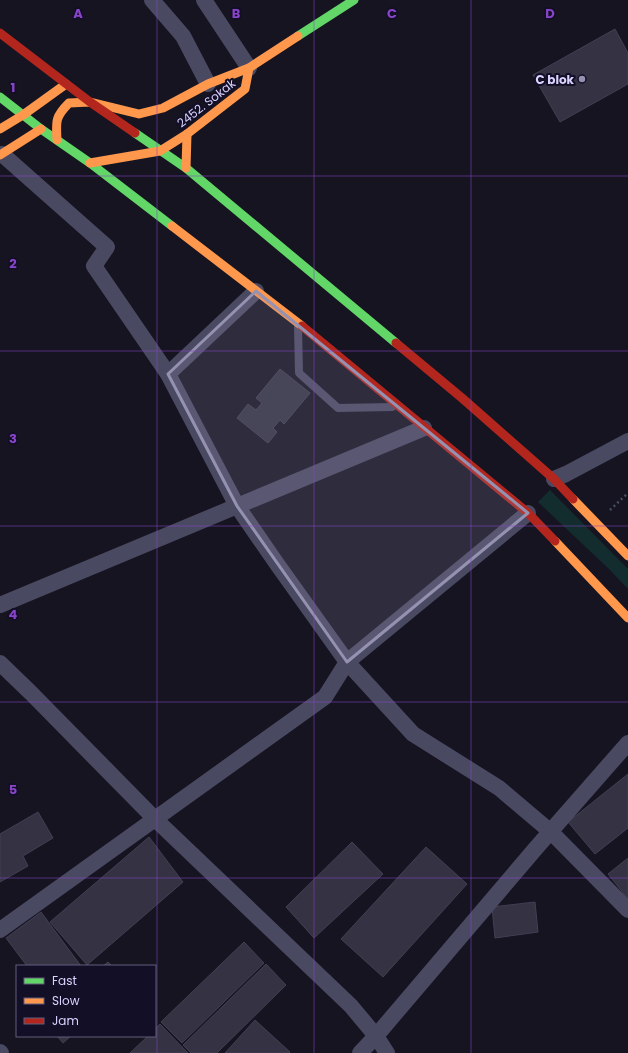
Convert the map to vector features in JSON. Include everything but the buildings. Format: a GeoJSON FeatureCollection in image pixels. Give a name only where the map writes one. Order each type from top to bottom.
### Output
{"type":"FeatureCollection","features":[{"type":"Feature","properties":{"kind":"main road"},"geometry":{"type":"LineString","coordinates":[[57,140],[56,122],[61,111],[69,103],[90,102],[139,114],[163,108],[208,84],[249,68],[354,0]]}},
{"type":"Feature","properties":{"kind":"main road"},"geometry":{"type":"LineString","coordinates":[[0,33],[90,102],[186,168],[462,398],[554,479],[628,556]]}},
{"type":"Feature","properties":{"kind":"main road","name":"2452. Sokak"},"geometry":{"type":"LineString","coordinates":[[90,163],[160,151],[187,134],[245,89],[249,68]]}},
{"type":"Feature","properties":{"kind":"main road"},"geometry":{"type":"LineString","coordinates":[[0,129],[66,84]]}},
{"type":"Feature","properties":{"kind":"main road"},"geometry":{"type":"LineString","coordinates":[[0,97],[41,129],[90,163],[298,323],[528,513],[628,618]]}},
{"type":"Feature","properties":{"kind":"main road"},"geometry":{"type":"LineString","coordinates":[[1,155],[41,129]]}},
{"type":"Feature","properties":{"kind":"main road"},"geometry":{"type":"LineString","coordinates":[[186,168],[187,134]]}},
{"type":"Feature","properties":{"kind":"street"},"geometry":{"type":"LineString","coordinates":[[152,0],[183,36],[208,84]]}},
{"type":"Feature","properties":{"kind":"street"},"geometry":{"type":"LineString","coordinates":[[204,0],[249,68]]}},
{"type":"Feature","properties":{"kind":"street"},"geometry":{"type":"LineString","coordinates":[[1,155],[108,247],[94,266],[168,374],[237,506],[347,662],[413,734],[499,788],[551,832],[628,910]]}},
{"type":"Feature","properties":{"kind":"street"},"geometry":{"type":"LineString","coordinates":[[168,374],[256,291]]}},
{"type":"Feature","properties":{"kind":"street"},"geometry":{"type":"LineString","coordinates":[[0,605],[424,428]]}},
{"type":"Feature","properties":{"kind":"street"},"geometry":{"type":"LineString","coordinates":[[554,479],[628,441]]}},
{"type":"Feature","properties":{"kind":"street"},"geometry":{"type":"LineString","coordinates":[[0,930],[325,697],[347,662],[528,513]]}},
{"type":"Feature","properties":{"kind":"street"},"geometry":{"type":"LineString","coordinates":[[0,663],[31,692],[155,819],[351,1006],[376,1036],[387,1053]]}},
{"type":"Feature","properties":{"kind":"street"},"geometry":{"type":"LineString","coordinates":[[360,1053],[628,743]]}},
{"type":"Feature","properties":{"kind":"lane"},"geometry":{"type":"LineString","coordinates":[[298,323],[299,373],[338,408],[399,406]]}},
{"type":"Feature","properties":{"kind":"path"},"geometry":{"type":"LineString","coordinates":[[605,514],[628,492]]}},
{"type":"Feature","properties":{"kind":"highlighted area"},"geometry":{"type":"Polygon","coordinates":[[[256,291],[528,513],[347,662],[237,506],[168,374],[256,291]]]}},
{"type":"Feature","properties":{"kind":"green space"},"geometry":{"type":"Polygon","coordinates":[[[550,490],[628,569],[628,589],[538,502],[550,490]]]}},
{"type":"Feature","properties":{"kind":"traffic: fast"},"geometry":{"type":"LineString","coordinates":[[298,36],[354,0]]}},
{"type":"Feature","properties":{"kind":"traffic: fast"},"geometry":{"type":"LineString","coordinates":[[0,97],[172,226]]}},
{"type":"Feature","properties":{"kind":"traffic: fast"},"geometry":{"type":"LineString","coordinates":[[135,133],[186,168],[396,343]]}},
{"type":"Feature","properties":{"kind":"traffic: slow"},"geometry":{"type":"LineString","coordinates":[[57,140],[57,120],[61,112],[69,103],[90,102],[139,114],[163,108],[208,84],[249,68],[298,36]]}},
{"type":"Feature","properties":{"kind":"traffic: slow"},"geometry":{"type":"LineString","coordinates":[[90,163],[160,151],[187,134],[245,89],[249,68]]}},
{"type":"Feature","properties":{"kind":"traffic: slow"},"geometry":{"type":"LineString","coordinates":[[0,129],[23,115],[66,84]]}},
{"type":"Feature","properties":{"kind":"traffic: slow"},"geometry":{"type":"LineString","coordinates":[[0,155],[41,129]]}},
{"type":"Feature","properties":{"kind":"traffic: slow"},"geometry":{"type":"LineString","coordinates":[[186,168],[187,134]]}},
{"type":"Feature","properties":{"kind":"traffic: slow"},"geometry":{"type":"LineString","coordinates":[[172,226],[302,326]]}},
{"type":"Feature","properties":{"kind":"traffic: slow"},"geometry":{"type":"LineString","coordinates":[[573,499],[628,556]]}},
{"type":"Feature","properties":{"kind":"traffic: slow"},"geometry":{"type":"LineString","coordinates":[[555,541],[628,618]]}},
{"type":"Feature","properties":{"kind":"traffic: jam"},"geometry":{"type":"LineString","coordinates":[[0,33],[90,102],[135,133]]}},
{"type":"Feature","properties":{"kind":"traffic: jam"},"geometry":{"type":"LineString","coordinates":[[302,326],[528,513],[555,541]]}},
{"type":"Feature","properties":{"kind":"traffic: jam"},"geometry":{"type":"LineString","coordinates":[[396,343],[462,398],[554,479],[573,499]]}},
{"type":"Feature","properties":{"kind":"place","name":"C blok"},"geometry":{"type":"Point","coordinates":[582,79]}}]}
